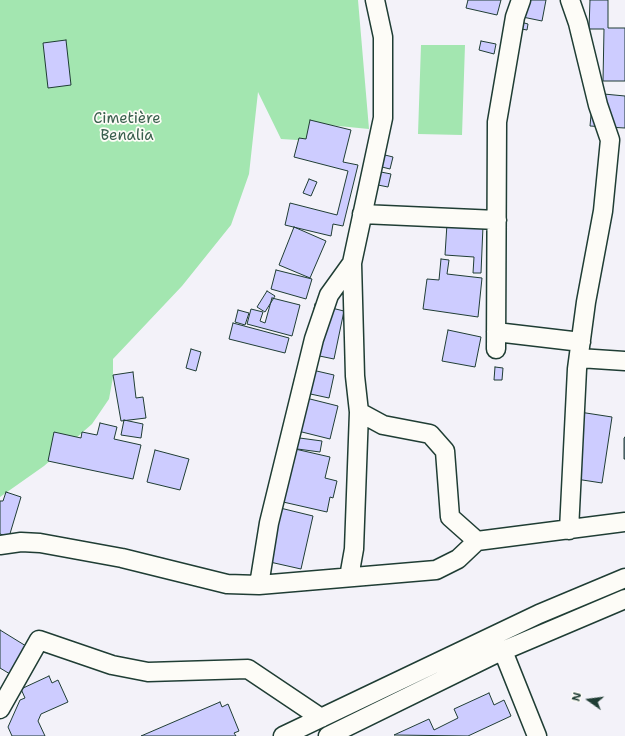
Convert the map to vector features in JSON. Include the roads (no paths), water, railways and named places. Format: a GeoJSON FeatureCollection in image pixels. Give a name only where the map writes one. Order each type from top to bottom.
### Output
{"type":"FeatureCollection","features":[{"type":"Feature","properties":{"kind":"street"},"geometry":{"type":"LineString","coordinates":[[350,577],[354,549],[359,412],[354,376],[352,263],[382,118],[383,37],[374,0]]}},
{"type":"Feature","properties":{"kind":"street"},"geometry":{"type":"LineString","coordinates":[[521,0],[515,17],[497,122],[496,340],[580,350],[625,362]]}},
{"type":"Feature","properties":{"kind":"street"},"geometry":{"type":"LineString","coordinates":[[569,530],[580,350],[586,302],[618,140],[598,105],[578,23],[570,0]]}},
{"type":"Feature","properties":{"kind":"street"},"geometry":{"type":"LineString","coordinates":[[362,214],[497,220]]}},
{"type":"Feature","properties":{"kind":"street"},"geometry":{"type":"LineString","coordinates":[[259,585],[270,523],[314,339],[329,295],[352,263]]}},
{"type":"Feature","properties":{"kind":"street"},"geometry":{"type":"LineString","coordinates":[[359,412],[383,424],[430,434],[445,451],[450,517],[477,541]]}},
{"type":"Feature","properties":{"kind":"street"},"geometry":{"type":"LineString","coordinates":[[0,545],[21,542],[40,543],[122,558],[227,584],[259,585],[436,570],[458,559],[477,541],[625,522]]}},
{"type":"Feature","properties":{"kind":"street"},"geometry":{"type":"LineString","coordinates":[[283,736],[532,617],[625,578]]}},
{"type":"Feature","properties":{"kind":"street"},"geometry":{"type":"LineString","coordinates":[[328,736],[503,651],[625,599]]}},
{"type":"Feature","properties":{"kind":"street"},"geometry":{"type":"LineString","coordinates":[[0,709],[5,689],[39,640],[112,665],[148,672],[248,669],[321,718]]}},
{"type":"Feature","properties":{"kind":"street"},"geometry":{"type":"LineString","coordinates":[[503,651],[537,736]]}},
{"type":"Feature","properties":{"kind":"park label","name":"Cimetière Benalia"},"geometry":{"type":"Point","coordinates":[127,128]}}]}
